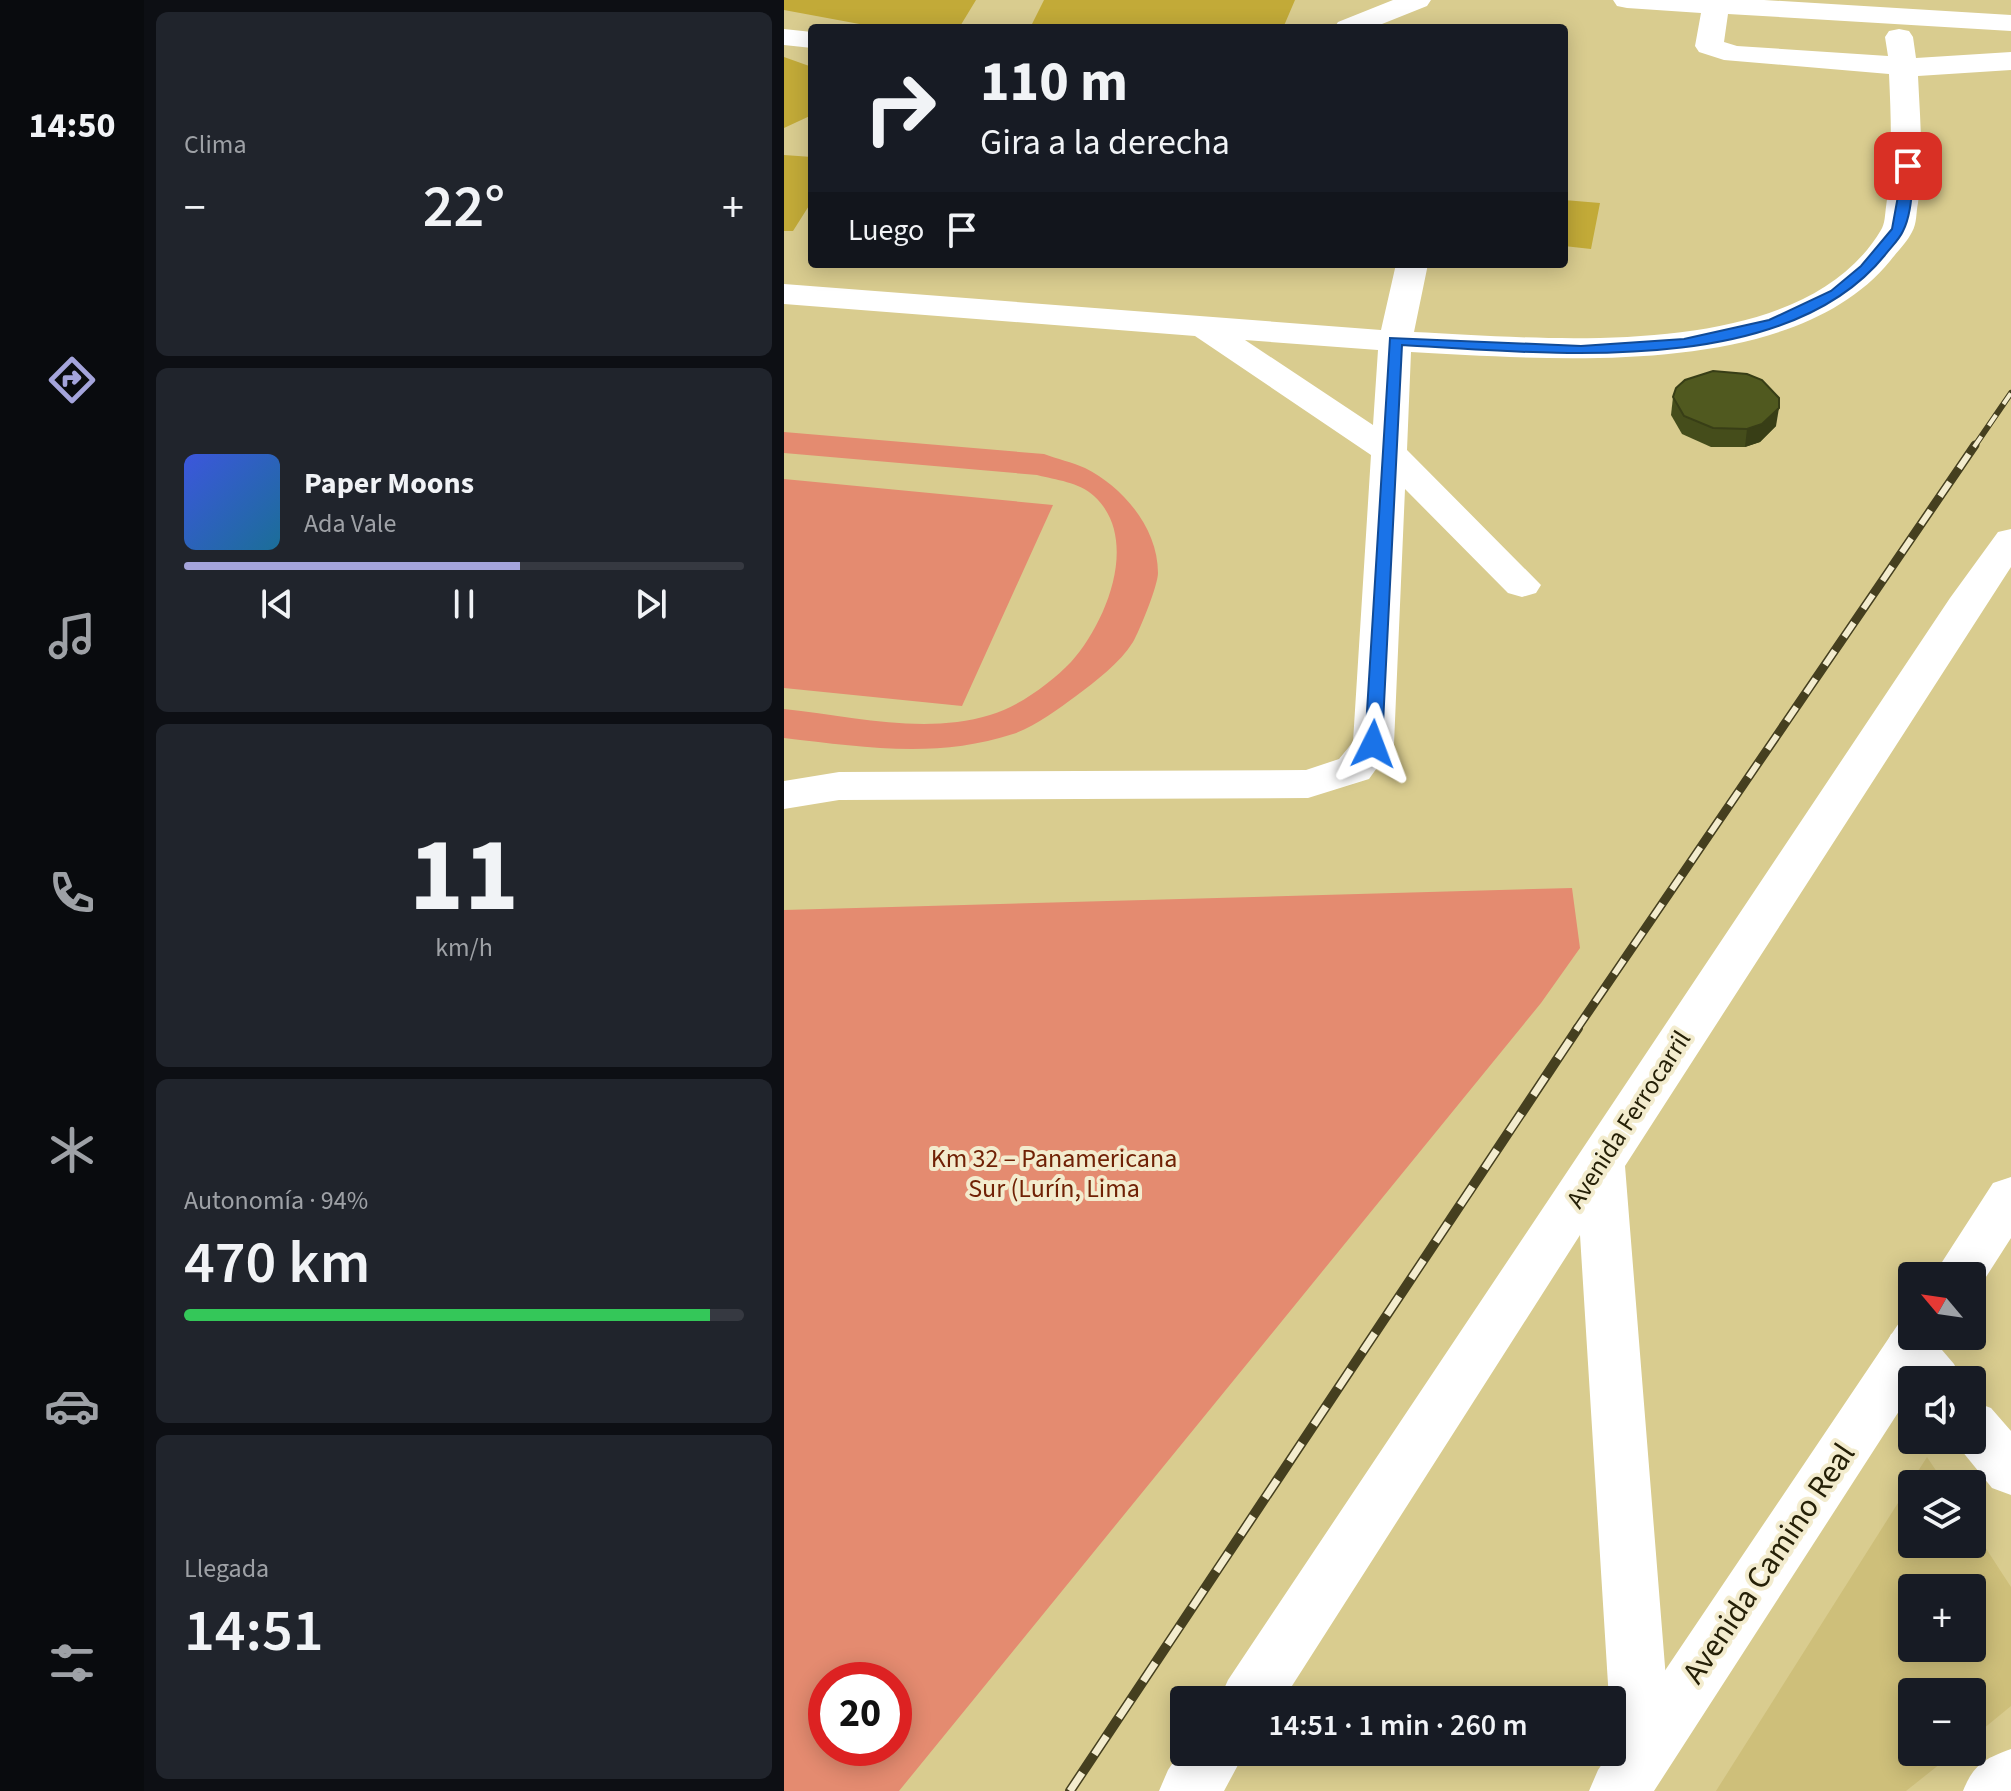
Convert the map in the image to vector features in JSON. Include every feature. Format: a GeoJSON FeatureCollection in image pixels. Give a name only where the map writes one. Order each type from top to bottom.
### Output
{"type":"FeatureCollection","features":[{"type":"Feature","properties":{"kind":"street"},"geometry":{"type":"LineString","coordinates":[[1331,24],[1340,0]]}},
{"type":"Feature","properties":{"kind":"street"},"geometry":{"type":"LineString","coordinates":[[1358,24],[1417,0]]}},
{"type":"Feature","properties":{"kind":"street"},"geometry":{"type":"LineString","coordinates":[[1627,0],[2011,23]]}},
{"type":"Feature","properties":{"kind":"street"},"geometry":{"type":"LineString","coordinates":[[1716,6],[1709,46],[1718,50],[1934,68],[2011,61]]}},
{"type":"Feature","properties":{"kind":"street"},"geometry":{"type":"LineString","coordinates":[[784,294],[1205,328],[1581,350],[1684,343],[1774,323],[1836,294],[1866,269],[1898,230],[1908,166],[1903,66],[1896,17]]}},
{"type":"Feature","properties":{"kind":"street"},"geometry":{"type":"LineString","coordinates":[[784,37],[808,40]]}},
{"type":"Feature","properties":{"kind":"street"},"geometry":{"type":"LineString","coordinates":[[784,795],[839,786],[1308,784],[1354,769],[1373,744],[1395,341],[1411,268]]}},
{"type":"Feature","properties":{"kind":"street"},"geometry":{"type":"LineString","coordinates":[[1205,328],[1387,450],[1522,585]]}},
{"type":"Feature","properties":{"kind":"street","name":"Avenida Ferrocarril"},"geometry":{"type":"LineString","coordinates":[[1258,1686],[1964,606],[2009,558]]}},
{"type":"Feature","properties":{"kind":"street"},"geometry":{"type":"LineString","coordinates":[[1600,1161],[1630,1772]]}},
{"type":"Feature","properties":{"kind":"street"},"geometry":{"type":"LineString","coordinates":[[1968,1262],[2011,1197]]}},
{"type":"Feature","properties":{"kind":"street","name":"Avenida Camino Real"},"geometry":{"type":"LineString","coordinates":[[1630,1772],[1921,1355]]}},
{"type":"Feature","properties":{"kind":"street"},"geometry":{"type":"LineString","coordinates":[[1986,1441],[2011,1471]]}},
{"type":"Feature","properties":{"kind":"street"},"geometry":{"type":"LineString","coordinates":[[1189,1791],[1206,1766]]}},
{"type":"Feature","properties":{"kind":"street"},"geometry":{"type":"LineString","coordinates":[[1993,1791],[2011,1778]]}},
{"type":"Feature","properties":{"kind":"shaded area"},"geometry":{"type":"Polygon","coordinates":[[[784,0],[976,0],[961,24],[859,24],[784,10],[784,0]]]}},
{"type":"Feature","properties":{"kind":"shaded area"},"geometry":{"type":"Polygon","coordinates":[[[1044,0],[1295,0],[1285,24],[1032,24],[1044,0]]]}},
{"type":"Feature","properties":{"kind":"shaded area"},"geometry":{"type":"Polygon","coordinates":[[[784,57],[808,66],[808,117],[784,128],[784,57]]]}},
{"type":"Feature","properties":{"kind":"shaded area"},"geometry":{"type":"Polygon","coordinates":[[[784,155],[808,157],[808,207],[793,231],[784,231],[784,155]]]}},
{"type":"Feature","properties":{"kind":"shaded area"},"geometry":{"type":"Polygon","coordinates":[[[1568,200],[1600,203],[1591,249],[1568,246],[1568,200]]]}},
{"type":"Feature","properties":{"kind":"shaded area"},"geometry":{"type":"Polygon","coordinates":[[[1927,1457],[1936,1470],[1919,1470],[1927,1457]]]}},
{"type":"Feature","properties":{"kind":"shaded area"},"geometry":{"type":"Polygon","coordinates":[[[1898,1503],[1898,1558],[1986,1558],[1986,1549],[2011,1587],[2011,1706],[1986,1727],[1986,1678],[1898,1678],[1898,1766],[1937,1766],[1906,1791],[1716,1791],[1898,1503]]]}},
{"type":"Feature","properties":{"kind":"green space"},"geometry":{"type":"Polygon","coordinates":[[[784,432],[1044,454],[1099,476],[1136,511],[1152,540],[1156,556],[1158,573],[1155,587],[1133,642],[1099,678],[1046,717],[1013,734],[985,742],[899,749],[784,738],[784,709],[913,724],[965,721],[1012,706],[1054,678],[1084,645],[1106,604],[1117,557],[1115,535],[1108,514],[1094,496],[1074,485],[1037,475],[784,453],[784,432]]]}},
{"type":"Feature","properties":{"kind":"green space"},"geometry":{"type":"Polygon","coordinates":[[[784,479],[1053,505],[962,706],[784,688],[784,479]]]}},
{"type":"Feature","properties":{"kind":"green space","name":"Km 32 – Panamericana Sur (Lurín, Lima"},"geometry":{"type":"Polygon","coordinates":[[[1572,888],[1580,948],[1541,1003],[899,1791],[784,1791],[784,910],[1572,888]]]}},
{"type":"Feature","properties":{"kind":"building"},"geometry":{"type":"Polygon","coordinates":[[[1713,371],[1747,374],[1762,380],[1779,398],[1779,408],[1762,424],[1747,429],[1713,428],[1684,416],[1673,397],[1676,388],[1685,380],[1713,371]]]}},
{"type":"Feature","properties":{"kind":"railway"},"geometry":{"type":"LineString","coordinates":[[1974,447],[2011,393]]}},
{"type":"Feature","properties":{"kind":"railway"},"geometry":{"type":"LineString","coordinates":[[1576,1030],[1975,445]]}},
{"type":"Feature","properties":{"kind":"railway"},"geometry":{"type":"LineString","coordinates":[[1070,1791],[1578,1028]]}},
{"type":"Feature","properties":{"kind":"route"},"geometry":{"type":"LineString","coordinates":[[1373,744],[1395,341],[1581,350],[1684,343],[1774,323],[1836,294],[1866,269],[1898,230],[1908,166]]}}]}
